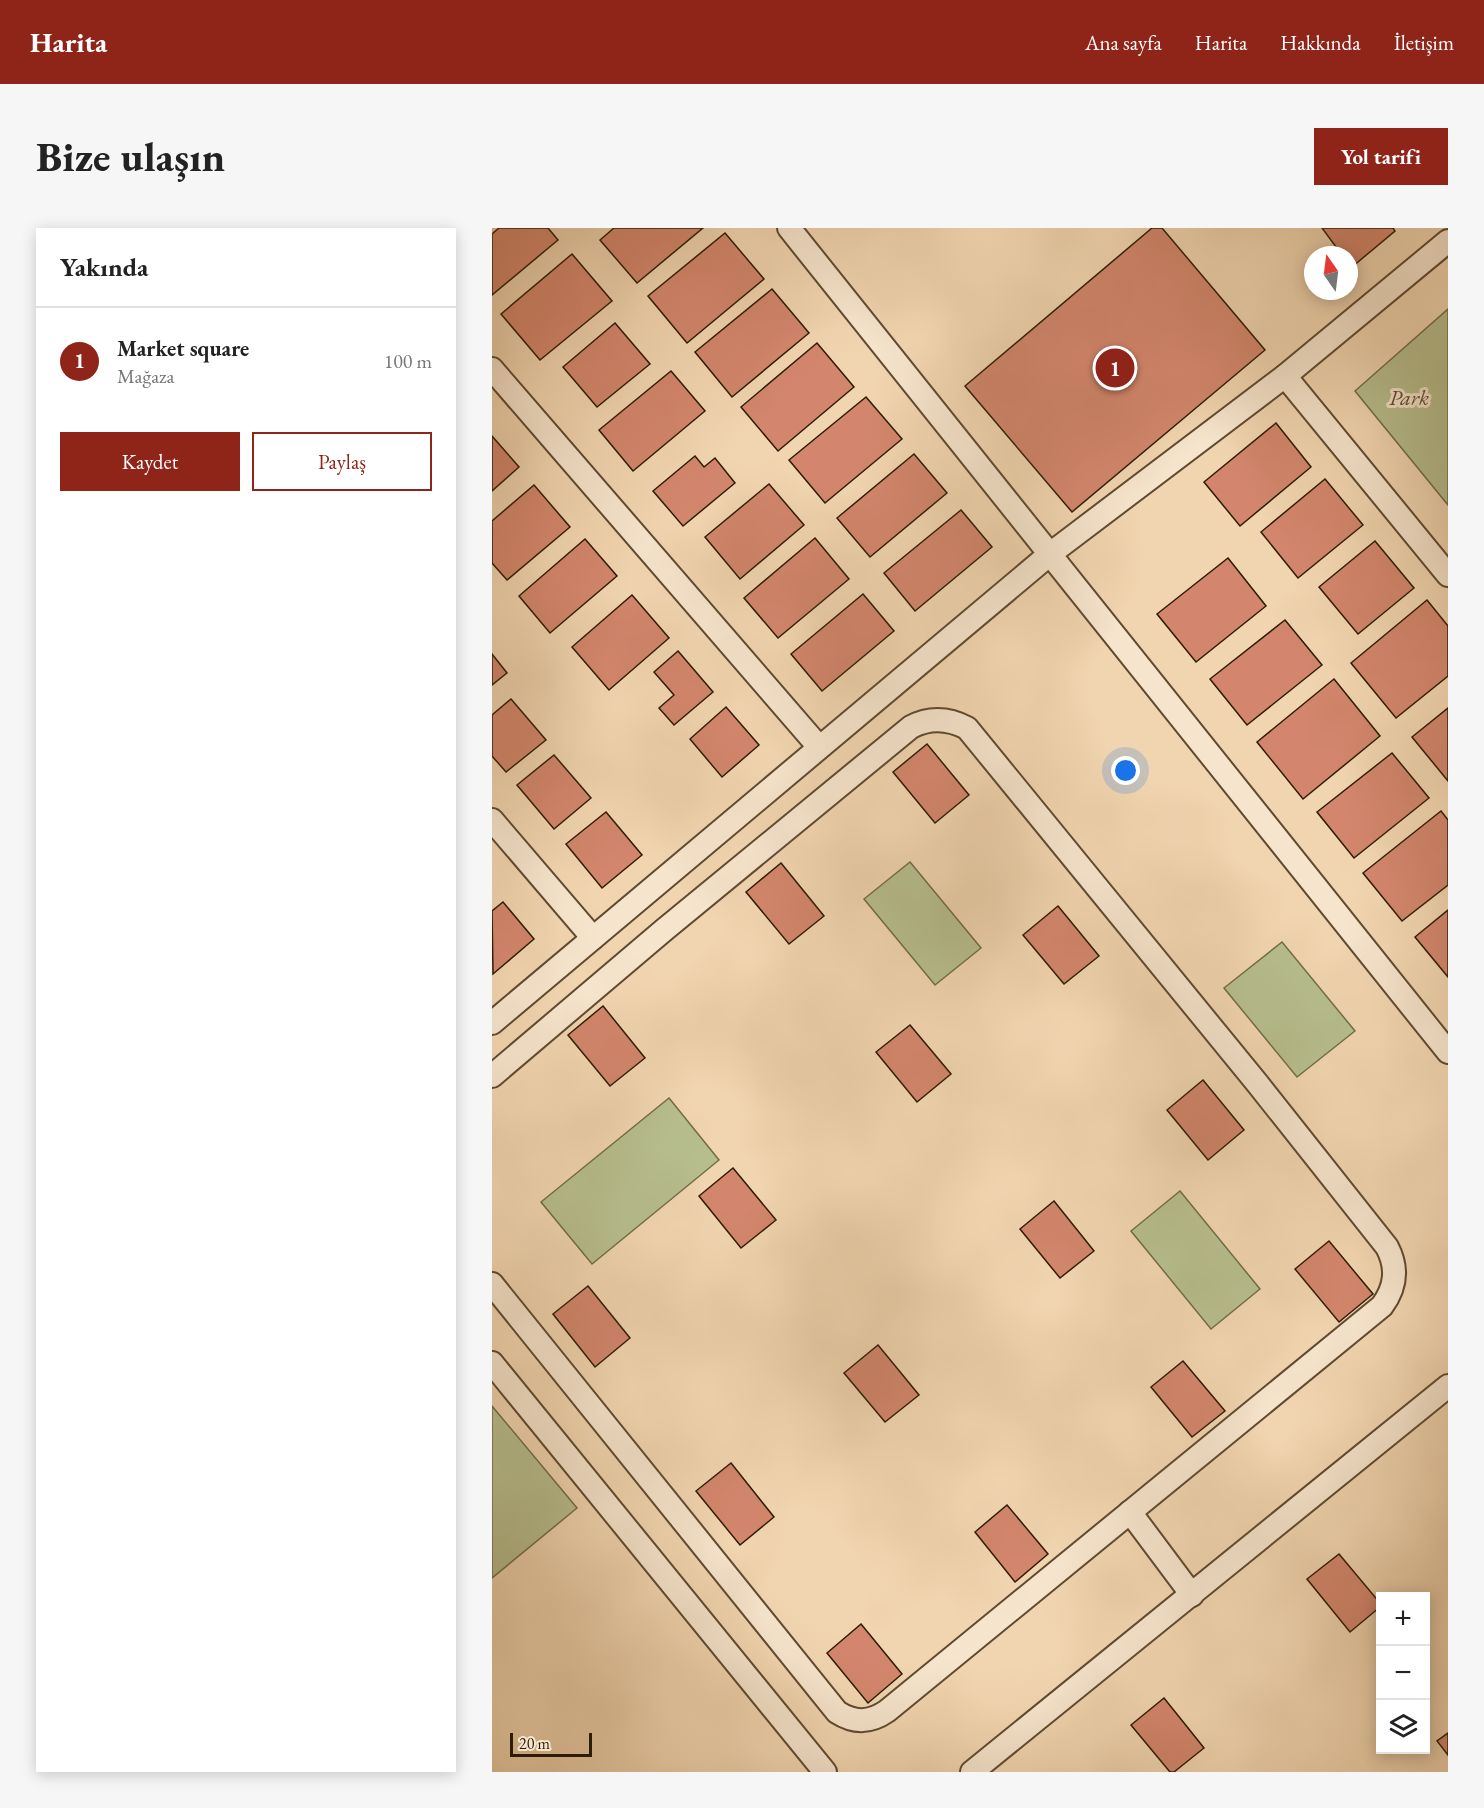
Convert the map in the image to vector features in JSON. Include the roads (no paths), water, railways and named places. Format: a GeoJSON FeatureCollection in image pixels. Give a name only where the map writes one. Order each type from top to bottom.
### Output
{"type":"FeatureCollection","features":[{"type":"Feature","properties":{"kind":"street"},"geometry":{"type":"LineString","coordinates":[[789,228],[1448,1052]]}},
{"type":"Feature","properties":{"kind":"street"},"geometry":{"type":"LineString","coordinates":[[1445,228],[1448,232]]}},
{"type":"Feature","properties":{"kind":"street"},"geometry":{"type":"LineString","coordinates":[[492,1023],[1050,554],[1285,376],[1448,241]]}},
{"type":"Feature","properties":{"kind":"street"},"geometry":{"type":"LineString","coordinates":[[492,369],[819,747]]}},
{"type":"Feature","properties":{"kind":"street"},"geometry":{"type":"LineString","coordinates":[[1285,376],[1448,575]]}},
{"type":"Feature","properties":{"kind":"street"},"geometry":{"type":"LineString","coordinates":[[492,1076],[664,930],[911,728],[929,720],[948,720],[967,728],[1358,1210],[1387,1247],[1395,1267],[1393,1288],[1382,1306],[887,1711],[864,1721],[845,1718],[837,1712],[492,1284]]}},
{"type":"Feature","properties":{"kind":"street"},"geometry":{"type":"LineString","coordinates":[[492,820],[593,938]]}},
{"type":"Feature","properties":{"kind":"street"},"geometry":{"type":"LineString","coordinates":[[492,1363],[825,1772]]}},
{"type":"Feature","properties":{"kind":"street"},"geometry":{"type":"LineString","coordinates":[[972,1772],[1448,1386]]}},
{"type":"Feature","properties":{"kind":"street"},"geometry":{"type":"LineString","coordinates":[[1130,1512],[1192,1595]]}},
{"type":"Feature","properties":{"kind":"place","name":"Market square"},"geometry":{"type":"Point","coordinates":[1115,368]}},
{"type":"Feature","properties":{"kind":"park label","name":"Park"},"geometry":{"type":"Point","coordinates":[1409,397]}}]}
